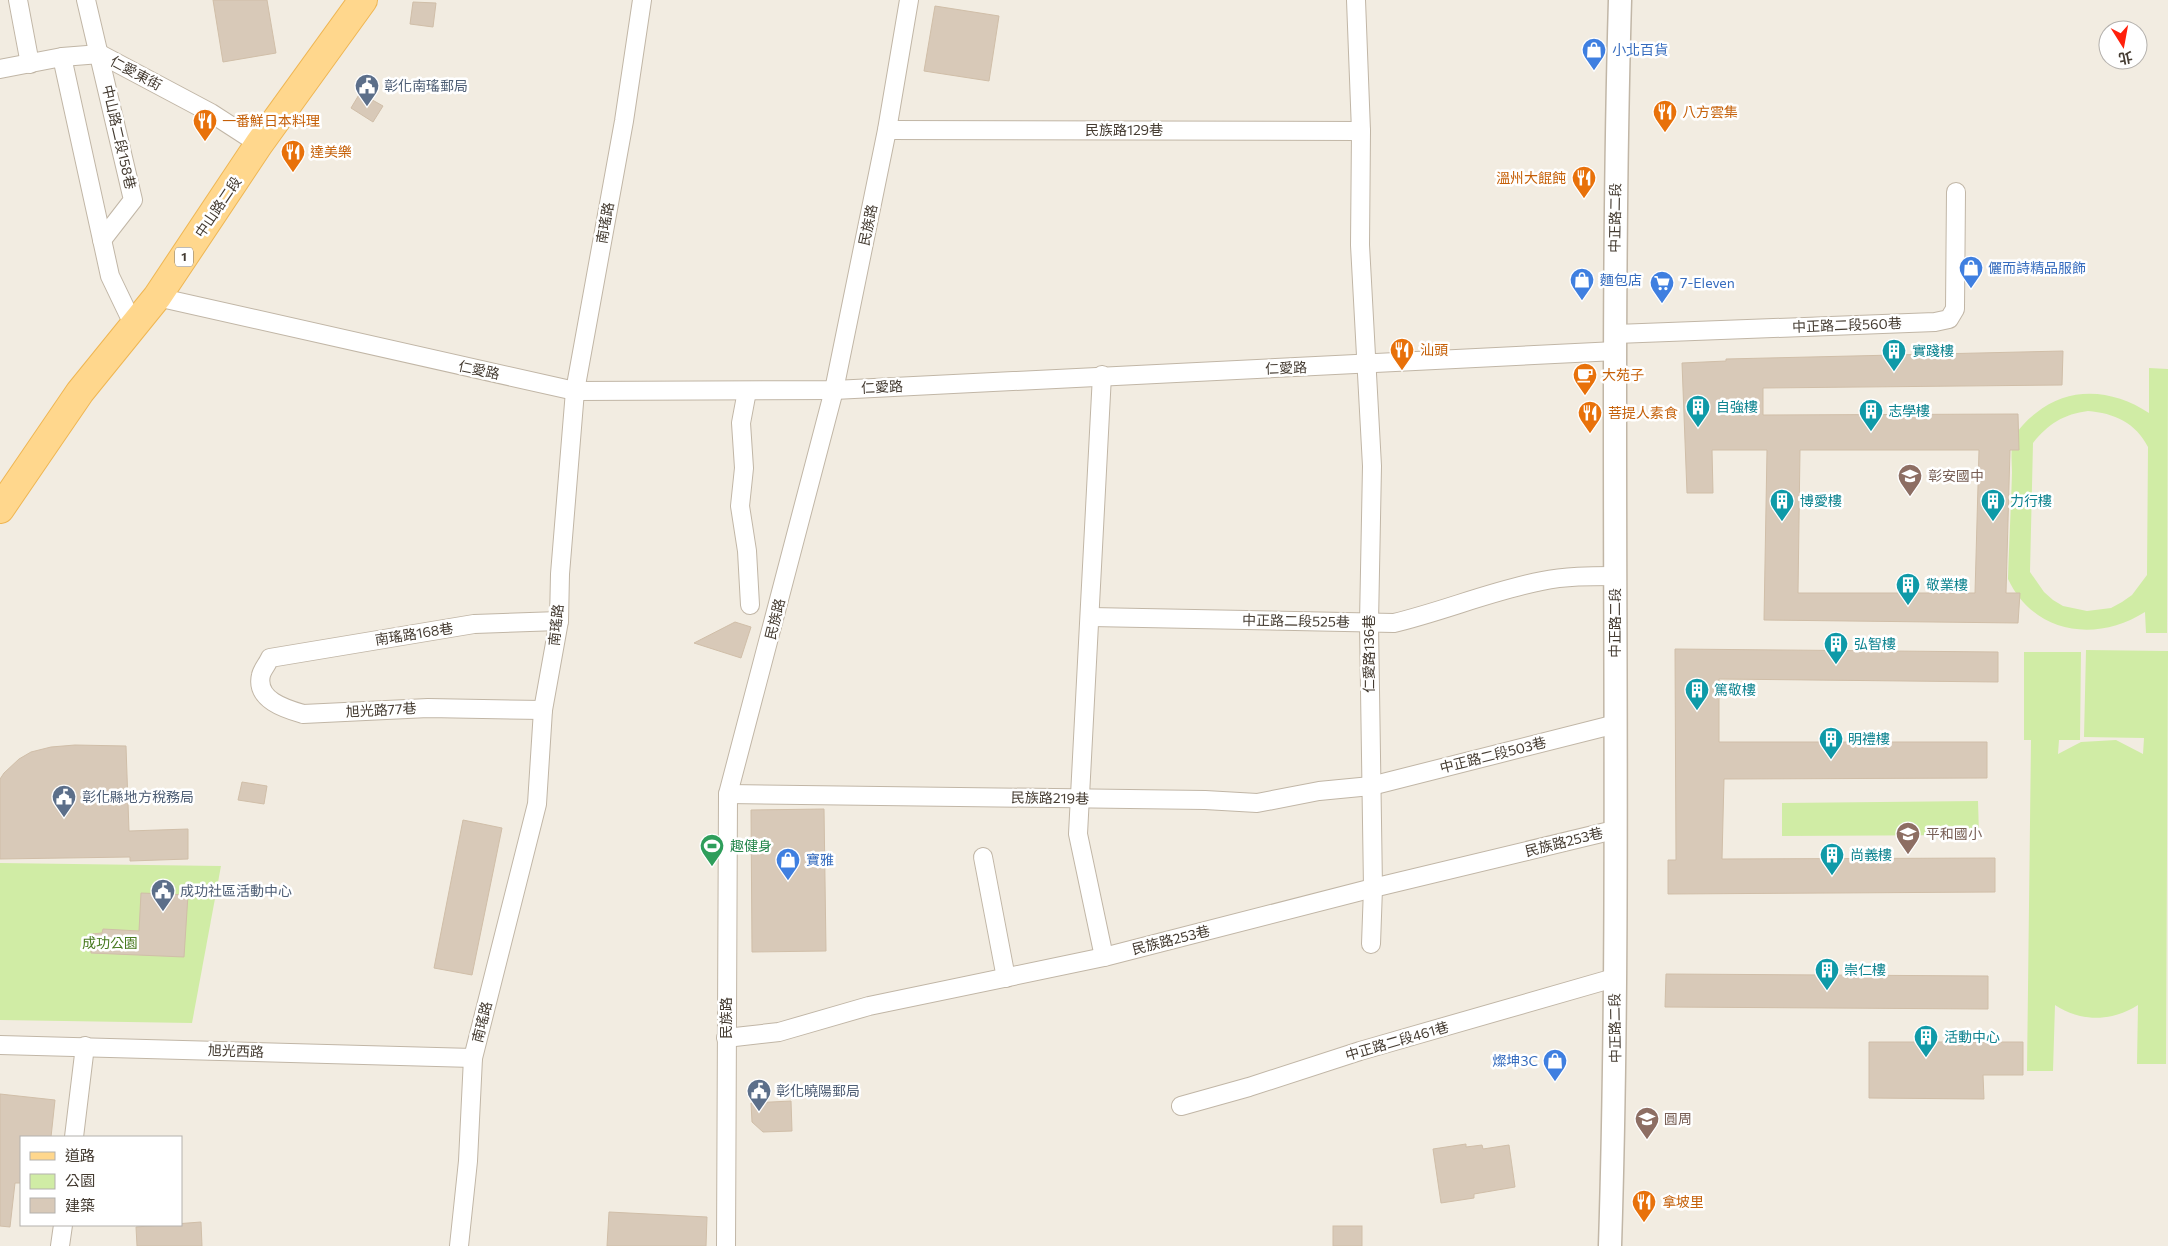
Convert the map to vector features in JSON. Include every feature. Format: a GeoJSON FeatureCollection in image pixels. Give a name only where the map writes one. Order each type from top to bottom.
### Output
{"type":"FeatureCollection","features":[{"type":"Feature","properties":{"kind":"main road","name":"中山路二段"},"geometry":{"type":"LineString","coordinates":[[0,509],[80,392],[133,324],[157,297],[258,144],[363,0]]}},
{"type":"Feature","properties":{"kind":"street"},"geometry":{"type":"LineString","coordinates":[[18,0],[30,64]]}},
{"type":"Feature","properties":{"kind":"street"},"geometry":{"type":"LineString","coordinates":[[86,0],[100,54]]}},
{"type":"Feature","properties":{"kind":"street","name":"南瑤路"},"geometry":{"type":"LineString","coordinates":[[458,1246],[468,1161],[473,1058],[536,804],[543,710],[559,621],[560,574],[575,391],[624,121],[642,0]]}},
{"type":"Feature","properties":{"kind":"street","name":"民族路"},"geometry":{"type":"LineString","coordinates":[[726,1246],[728,794],[834,390],[887,130],[909,0]]}},
{"type":"Feature","properties":{"kind":"street","name":"仁愛路136巷"},"geometry":{"type":"LineString","coordinates":[[1356,0],[1361,131],[1360,244],[1372,466],[1369,623],[1373,888],[1371,944]]}},
{"type":"Feature","properties":{"kind":"street","name":"中正路二段"},"geometry":{"type":"LineString","coordinates":[[1610,1246],[1616,1069],[1614,978],[1616,343],[1614,232],[1620,0]]}},
{"type":"Feature","properties":{"kind":"street","name":"仁愛東街"},"geometry":{"type":"LineString","coordinates":[[0,68],[62,57],[100,54],[212,113],[258,144]]}},
{"type":"Feature","properties":{"kind":"street","name":"中山路二段158巷"},"geometry":{"type":"LineString","coordinates":[[100,54],[133,200],[102,240]]}},
{"type":"Feature","properties":{"kind":"street"},"geometry":{"type":"LineString","coordinates":[[62,57],[110,276],[133,324]]}},
{"type":"Feature","properties":{"kind":"street","name":"民族路129巷"},"geometry":{"type":"LineString","coordinates":[[887,130],[1361,131]]}},
{"type":"Feature","properties":{"kind":"street","name":"中正路二段560巷"},"geometry":{"type":"LineString","coordinates":[[1616,343],[1934,322],[1949,319],[1955,309],[1956,192]]}},
{"type":"Feature","properties":{"kind":"street","name":"仁愛路"},"geometry":{"type":"LineString","coordinates":[[157,297],[575,391],[834,390],[1366,364],[1616,343]]}},
{"type":"Feature","properties":{"kind":"street"},"geometry":{"type":"LineString","coordinates":[[1102,376],[1082,798],[1078,834],[1104,957]]}},
{"type":"Feature","properties":{"kind":"street"},"geometry":{"type":"LineString","coordinates":[[747,391],[741,423],[744,468],[740,506],[747,551],[750,605]]}},
{"type":"Feature","properties":{"kind":"street","name":"中正路二段525巷"},"geometry":{"type":"LineString","coordinates":[[1090,617],[1394,622],[1429,614],[1476,598],[1543,580],[1614,576]]}},
{"type":"Feature","properties":{"kind":"street","name":"南瑤路168巷"},"geometry":{"type":"LineString","coordinates":[[270,658],[474,624],[559,621]]}},
{"type":"Feature","properties":{"kind":"street","name":"旭光路77巷"},"geometry":{"type":"LineString","coordinates":[[270,658],[261,675],[261,688],[270,700],[286,709],[303,714],[428,708],[543,710]]}},
{"type":"Feature","properties":{"kind":"street","name":"中正路二段503巷"},"geometry":{"type":"LineString","coordinates":[[1370,786],[1616,724]]}},
{"type":"Feature","properties":{"kind":"street","name":"民族路219巷"},"geometry":{"type":"LineString","coordinates":[[728,794],[1205,800],[1257,803],[1319,791],[1370,786]]}},
{"type":"Feature","properties":{"kind":"street","name":"民族路253巷"},"geometry":{"type":"LineString","coordinates":[[726,1038],[778,1032],[870,1006],[1104,957],[1373,888],[1614,830]]}},
{"type":"Feature","properties":{"kind":"street"},"geometry":{"type":"LineString","coordinates":[[983,857],[1006,978]]}},
{"type":"Feature","properties":{"kind":"street","name":"中正路二段461巷"},"geometry":{"type":"LineString","coordinates":[[1181,1106],[1249,1087],[1360,1051],[1614,978]]}},
{"type":"Feature","properties":{"kind":"street","name":"旭光西路"},"geometry":{"type":"LineString","coordinates":[[0,1045],[473,1058]]}},
{"type":"Feature","properties":{"kind":"street"},"geometry":{"type":"LineString","coordinates":[[74,1136],[85,1046]]}},
{"type":"Feature","properties":{"kind":"street"},"geometry":{"type":"LineString","coordinates":[[60,1246],[63,1226]]}},
{"type":"Feature","properties":{"kind":"green space"},"geometry":{"type":"Polygon","coordinates":[[[2149,368],[2168,369],[2167,633],[2146,633],[2145,612],[2126,622],[2107,628],[2087,630],[2068,628],[2050,622],[2033,612],[2019,597],[2008,579],[2014,438],[2030,418],[2049,404],[2078,395],[2092,394],[2122,399],[2149,413],[2149,368]],[[2079,412],[2064,417],[2045,430],[2033,443],[2030,572],[2044,592],[2053,600],[2063,606],[2087,611],[2111,608],[2122,602],[2132,595],[2147,575],[2148,447],[2131,426],[2115,417],[2098,412],[2079,412]]]}},
{"type":"Feature","properties":{"kind":"green space"},"geometry":{"type":"Polygon","coordinates":[[[2086,650],[2168,651],[2166,1064],[2137,1064],[2138,1005],[2118,1015],[2096,1018],[2075,1015],[2055,1005],[2053,1071],[2027,1071],[2031,740],[2024,740],[2024,652],[2081,652],[2080,740],[2059,740],[2058,754],[2081,742],[2116,740],[2143,754],[2144,738],[2084,737],[2086,650]]]}},
{"type":"Feature","properties":{"kind":"green space"},"geometry":{"type":"Polygon","coordinates":[[[1978,801],[1979,835],[1782,836],[1782,803],[1978,801]]]}},
{"type":"Feature","properties":{"kind":"green space","name":"成功公園"},"geometry":{"type":"Polygon","coordinates":[[[0,863],[221,866],[192,1023],[0,1020],[0,863]]]}},
{"type":"Feature","properties":{"kind":"building"},"geometry":{"type":"Polygon","coordinates":[[[213,0],[267,0],[276,53],[223,62],[213,0]]]}},
{"type":"Feature","properties":{"kind":"building"},"geometry":{"type":"Polygon","coordinates":[[[413,2],[436,3],[433,27],[410,24],[413,2]]]}},
{"type":"Feature","properties":{"kind":"building"},"geometry":{"type":"Polygon","coordinates":[[[935,6],[999,16],[989,81],[924,71],[935,6]]]}},
{"type":"Feature","properties":{"kind":"building","name":"彰化南瑤郵局"},"geometry":{"type":"Polygon","coordinates":[[[360,93],[383,106],[373,122],[351,108],[360,93]]]}},
{"type":"Feature","properties":{"kind":"building"},"geometry":{"type":"Polygon","coordinates":[[[2063,351],[2062,385],[1763,388],[1763,415],[2018,414],[2019,450],[2010,450],[2006,593],[2020,593],[2018,623],[1764,620],[1767,450],[1712,450],[1713,493],[1687,493],[1682,363],[1726,361],[1726,359],[2063,351]],[[1800,450],[1798,593],[1975,593],[1979,450],[1800,450]]]}},
{"type":"Feature","properties":{"kind":"building"},"geometry":{"type":"Polygon","coordinates":[[[735,622],[751,627],[741,658],[694,643],[735,622]]]}},
{"type":"Feature","properties":{"kind":"building"},"geometry":{"type":"Polygon","coordinates":[[[1675,649],[1998,652],[1998,682],[1719,679],[1719,742],[1987,742],[1987,778],[1724,779],[1722,859],[1995,858],[1995,892],[1668,894],[1668,860],[1676,860],[1675,649]]]}},
{"type":"Feature","properties":{"kind":"building","name":"彰化縣地方稅務局"},"geometry":{"type":"Polygon","coordinates":[[[75,745],[126,746],[129,831],[188,829],[188,859],[130,861],[130,857],[0,859],[0,779],[19,759],[31,752],[51,747],[75,745]]]}},
{"type":"Feature","properties":{"kind":"building"},"geometry":{"type":"Polygon","coordinates":[[[242,782],[267,786],[264,804],[238,800],[242,782]]]}},
{"type":"Feature","properties":{"kind":"building","name":"寶雅"},"geometry":{"type":"Polygon","coordinates":[[[824,809],[826,951],[752,952],[751,810],[824,809]]]}},
{"type":"Feature","properties":{"kind":"building"},"geometry":{"type":"Polygon","coordinates":[[[463,820],[502,828],[472,975],[434,968],[463,820]]]}},
{"type":"Feature","properties":{"kind":"building","name":"成功社區活動中心"},"geometry":{"type":"Polygon","coordinates":[[[141,893],[188,895],[184,957],[91,953],[91,934],[102,933],[103,929],[139,931],[141,893]]]}},
{"type":"Feature","properties":{"kind":"building","name":"崇仁樓"},"geometry":{"type":"Polygon","coordinates":[[[1666,974],[1988,976],[1988,1009],[1665,1007],[1666,974]]]}},
{"type":"Feature","properties":{"kind":"building","name":"活動中心"},"geometry":{"type":"Polygon","coordinates":[[[1869,1042],[2023,1042],[2023,1075],[1983,1075],[1984,1099],[1869,1098],[1869,1042]]]}},
{"type":"Feature","properties":{"kind":"building"},"geometry":{"type":"Polygon","coordinates":[[[0,1094],[55,1100],[51,1136],[20,1136],[20,1183],[15,1183],[10,1227],[0,1226],[0,1094]]]}},
{"type":"Feature","properties":{"kind":"building"},"geometry":{"type":"Polygon","coordinates":[[[791,1101],[792,1131],[763,1132],[752,1122],[751,1103],[791,1101]]]}},
{"type":"Feature","properties":{"kind":"building"},"geometry":{"type":"Polygon","coordinates":[[[1466,1144],[1466,1147],[1482,1145],[1483,1149],[1509,1145],[1515,1187],[1474,1194],[1474,1198],[1441,1203],[1433,1149],[1466,1144]]]}},
{"type":"Feature","properties":{"kind":"building"},"geometry":{"type":"Polygon","coordinates":[[[609,1212],[707,1217],[706,1246],[607,1246],[609,1212]]]}},
{"type":"Feature","properties":{"kind":"building"},"geometry":{"type":"Polygon","coordinates":[[[201,1222],[202,1246],[137,1246],[136,1227],[182,1226],[182,1223],[201,1222]]]}},
{"type":"Feature","properties":{"kind":"building"},"geometry":{"type":"Polygon","coordinates":[[[1333,1226],[1362,1226],[1362,1246],[1333,1246],[1333,1226]]]}},
{"type":"Feature","properties":{"kind":"place","name":"小北百貨"},"geometry":{"type":"Point","coordinates":[1594,71]}},
{"type":"Feature","properties":{"kind":"place","name":"彰化南瑤郵局"},"geometry":{"type":"Point","coordinates":[367,107]}},
{"type":"Feature","properties":{"kind":"place","name":"八方雲集"},"geometry":{"type":"Point","coordinates":[1665,133]}},
{"type":"Feature","properties":{"kind":"place","name":"一番鮮日本料理"},"geometry":{"type":"Point","coordinates":[205,142]}},
{"type":"Feature","properties":{"kind":"place","name":"達美樂"},"geometry":{"type":"Point","coordinates":[293,173]}},
{"type":"Feature","properties":{"kind":"place","name":"溫州大餛飩"},"geometry":{"type":"Point","coordinates":[1584,199]}},
{"type":"Feature","properties":{"kind":"place","name":"儷而詩精品服飾"},"geometry":{"type":"Point","coordinates":[1971,289]}},
{"type":"Feature","properties":{"kind":"place","name":"麵包店"},"geometry":{"type":"Point","coordinates":[1582,301]}},
{"type":"Feature","properties":{"kind":"place","name":"7-Eleven"},"geometry":{"type":"Point","coordinates":[1662,304]}},
{"type":"Feature","properties":{"kind":"place","name":"汕頭"},"geometry":{"type":"Point","coordinates":[1402,371]}},
{"type":"Feature","properties":{"kind":"place","name":"實踐樓"},"geometry":{"type":"Point","coordinates":[1894,372]}},
{"type":"Feature","properties":{"kind":"place","name":"大苑子"},"geometry":{"type":"Point","coordinates":[1585,396]}},
{"type":"Feature","properties":{"kind":"place","name":"自強樓"},"geometry":{"type":"Point","coordinates":[1698,428]}},
{"type":"Feature","properties":{"kind":"place","name":"志學樓"},"geometry":{"type":"Point","coordinates":[1871,432]}},
{"type":"Feature","properties":{"kind":"place","name":"菩提人素食"},"geometry":{"type":"Point","coordinates":[1590,434]}},
{"type":"Feature","properties":{"kind":"place","name":"彰安國中"},"geometry":{"type":"Point","coordinates":[1910,497]}},
{"type":"Feature","properties":{"kind":"place","name":"博愛樓"},"geometry":{"type":"Point","coordinates":[1782,522]}},
{"type":"Feature","properties":{"kind":"place","name":"力行樓"},"geometry":{"type":"Point","coordinates":[1993,522]}},
{"type":"Feature","properties":{"kind":"place","name":"敬業樓"},"geometry":{"type":"Point","coordinates":[1908,606]}},
{"type":"Feature","properties":{"kind":"place","name":"弘智樓"},"geometry":{"type":"Point","coordinates":[1836,665]}},
{"type":"Feature","properties":{"kind":"place","name":"篤敬樓"},"geometry":{"type":"Point","coordinates":[1697,711]}},
{"type":"Feature","properties":{"kind":"place","name":"明禮樓"},"geometry":{"type":"Point","coordinates":[1831,760]}},
{"type":"Feature","properties":{"kind":"place","name":"彰化縣地方稅務局"},"geometry":{"type":"Point","coordinates":[64,818]}},
{"type":"Feature","properties":{"kind":"place","name":"平和國小"},"geometry":{"type":"Point","coordinates":[1908,855]}},
{"type":"Feature","properties":{"kind":"place","name":"趣健身"},"geometry":{"type":"Point","coordinates":[712,867]}},
{"type":"Feature","properties":{"kind":"place","name":"尚義樓"},"geometry":{"type":"Point","coordinates":[1832,876]}},
{"type":"Feature","properties":{"kind":"place","name":"寶雅"},"geometry":{"type":"Point","coordinates":[788,881]}},
{"type":"Feature","properties":{"kind":"place","name":"成功社區活動中心"},"geometry":{"type":"Point","coordinates":[163,912]}},
{"type":"Feature","properties":{"kind":"place","name":"崇仁樓"},"geometry":{"type":"Point","coordinates":[1827,991]}},
{"type":"Feature","properties":{"kind":"place","name":"活動中心"},"geometry":{"type":"Point","coordinates":[1926,1058]}},
{"type":"Feature","properties":{"kind":"place","name":"燦坤3C"},"geometry":{"type":"Point","coordinates":[1555,1082]}},
{"type":"Feature","properties":{"kind":"place","name":"彰化曉陽郵局"},"geometry":{"type":"Point","coordinates":[759,1112]}},
{"type":"Feature","properties":{"kind":"place","name":"圓周"},"geometry":{"type":"Point","coordinates":[1647,1140]}},
{"type":"Feature","properties":{"kind":"place","name":"拿坡里"},"geometry":{"type":"Point","coordinates":[1644,1223]}}]}
